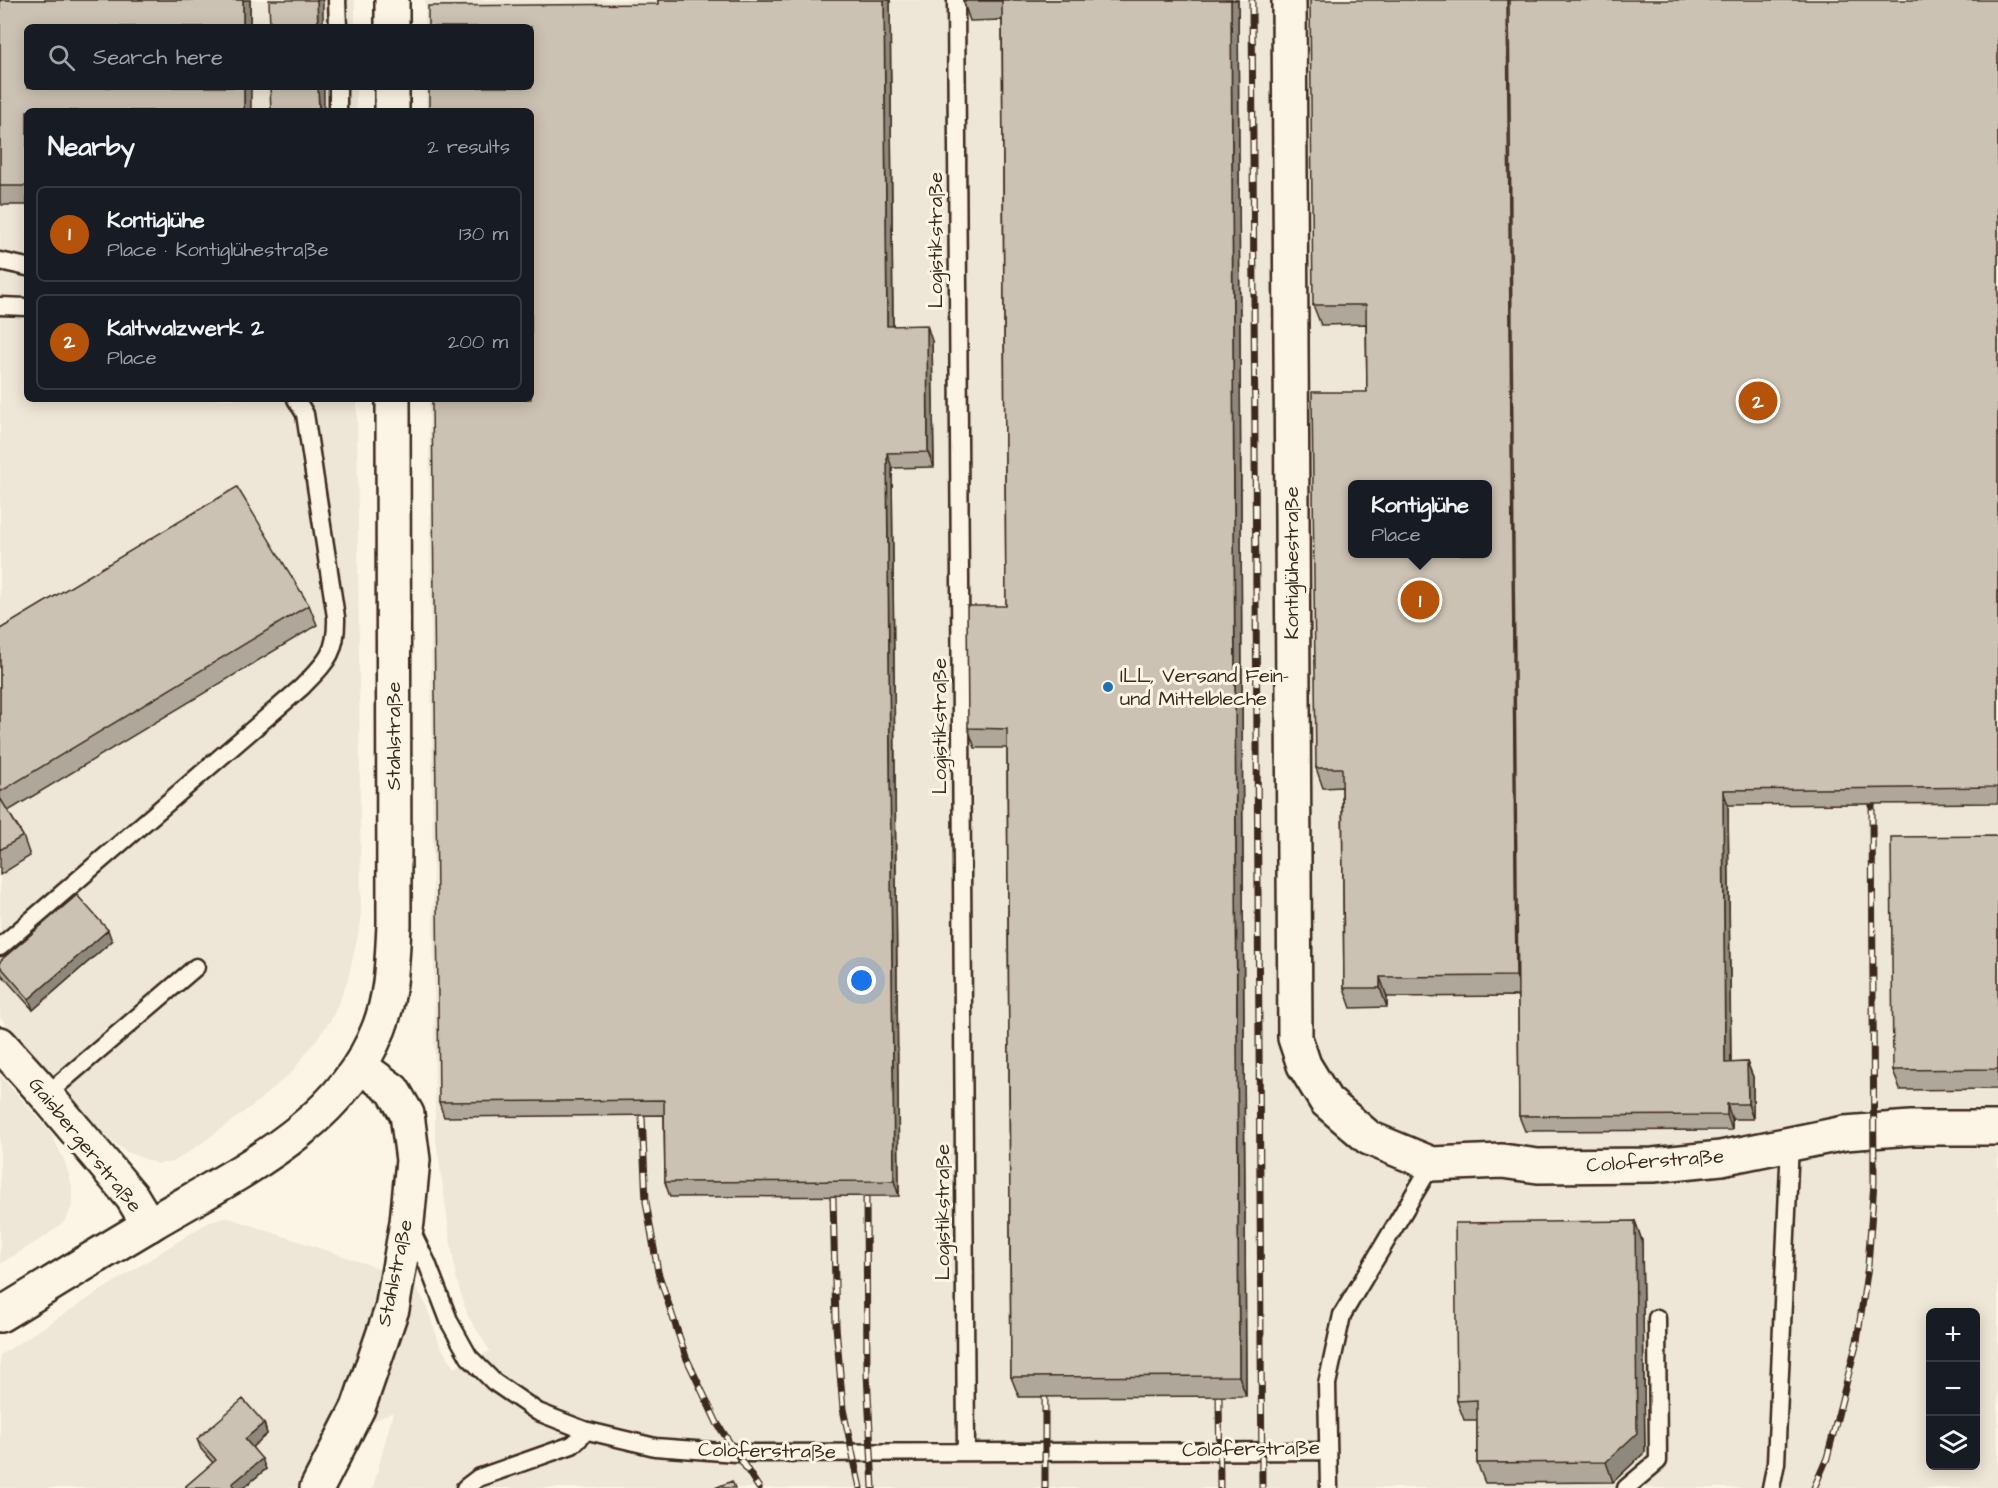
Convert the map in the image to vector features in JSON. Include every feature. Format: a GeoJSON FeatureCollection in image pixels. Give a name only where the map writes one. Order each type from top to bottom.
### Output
{"type":"FeatureCollection","features":[{"type":"Feature","properties":{"kind":"street"},"geometry":{"type":"LineString","coordinates":[[392,0],[392,24]]}},
{"type":"Feature","properties":{"kind":"street","name":"Kontiglühestraße"},"geometry":{"type":"LineString","coordinates":[[1289,0],[1295,1038],[1304,1065],[1326,1101],[1369,1138],[1432,1164]]}},
{"type":"Feature","properties":{"kind":"street"},"geometry":{"type":"LineString","coordinates":[[392,90],[392,108]]}},
{"type":"Feature","properties":{"kind":"street","name":"Stahlstraße"},"geometry":{"type":"LineString","coordinates":[[149,1225],[255,1163],[299,1133],[334,1099],[360,1066],[379,1028],[390,990],[394,925],[393,402]]}},
{"type":"Feature","properties":{"kind":"street","name":"Gaisbergerstraße"},"geometry":{"type":"LineString","coordinates":[[0,1044],[132,1197],[149,1225],[0,1315]]}},
{"type":"Feature","properties":{"kind":"street","name":"Stahlstraße"},"geometry":{"type":"LineString","coordinates":[[316,1488],[358,1408],[392,1308],[407,1222],[413,1160],[407,1114],[393,1090],[360,1066]]}},
{"type":"Feature","properties":{"kind":"street","name":"Coloferstraße"},"geometry":{"type":"LineString","coordinates":[[1432,1164],[1502,1161],[1538,1166],[1653,1165],[1721,1158],[1845,1133],[1911,1128],[1998,1128]]}},
{"type":"Feature","properties":{"kind":"lane"},"geometry":{"type":"LineString","coordinates":[[337,0],[338,24]]}},
{"type":"Feature","properties":{"kind":"lane","name":"Logistikstraße"},"geometry":{"type":"LineString","coordinates":[[956,0],[966,1452]]}},
{"type":"Feature","properties":{"kind":"lane"},"geometry":{"type":"LineString","coordinates":[[338,90],[338,108]]}},
{"type":"Feature","properties":{"kind":"lane"},"geometry":{"type":"LineString","coordinates":[[0,261],[24,266]]}},
{"type":"Feature","properties":{"kind":"lane"},"geometry":{"type":"LineString","coordinates":[[0,306],[24,307]]}},
{"type":"Feature","properties":{"kind":"lane"},"geometry":{"type":"LineString","coordinates":[[0,947],[302,687],[327,661],[337,639],[336,617],[305,414],[298,402]]}},
{"type":"Feature","properties":{"kind":"lane"},"geometry":{"type":"LineString","coordinates":[[46,1095],[196,967]]}},
{"type":"Feature","properties":{"kind":"lane"},"geometry":{"type":"LineString","coordinates":[[1771,1488],[1776,1463],[1790,1143]]}},
{"type":"Feature","properties":{"kind":"lane","name":"Coloferstraße"},"geometry":{"type":"LineString","coordinates":[[407,1222],[427,1263],[450,1323],[468,1357],[494,1382],[538,1412],[584,1430],[655,1447],[736,1453],[1328,1451],[1327,1383],[1342,1315],[1432,1164]]}},
{"type":"Feature","properties":{"kind":"lane"},"geometry":{"type":"LineString","coordinates":[[1626,1488],[1658,1461],[1658,1318]]}},
{"type":"Feature","properties":{"kind":"lane"},"geometry":{"type":"LineString","coordinates":[[465,1488],[478,1478],[572,1444],[584,1430]]}},
{"type":"Feature","properties":{"kind":"lane"},"geometry":{"type":"LineString","coordinates":[[1328,1451],[1329,1488]]}},
{"type":"Feature","properties":{"kind":"shaded area"},"geometry":{"type":"Polygon","coordinates":[[[0,0],[355,0],[355,24],[24,24],[24,90],[356,90],[356,108],[24,108],[24,402],[357,402],[361,922],[347,983],[331,1020],[292,1072],[252,1106],[202,1143],[173,1162],[157,1164],[125,1151],[99,1131],[0,1017],[0,0]]]}},
{"type":"Feature","properties":{"kind":"shaded area"},"geometry":{"type":"Polygon","coordinates":[[[425,0],[1998,0],[1998,1488],[373,1488],[393,1412],[361,1427],[330,1488],[0,1488],[0,1355],[207,1223],[226,1217],[367,1264],[403,1279],[417,1288],[426,1305],[440,1345],[454,1368],[490,1351],[468,1316],[456,1279],[435,1132],[429,402],[534,402],[534,108],[426,108],[426,90],[534,90],[534,24],[425,24],[425,0]]]}},
{"type":"Feature","properties":{"kind":"shaded area"},"geometry":{"type":"Polygon","coordinates":[[[0,1075],[50,1131],[65,1162],[72,1186],[72,1206],[66,1220],[46,1236],[0,1264],[0,1075]]]}},
{"type":"Feature","properties":{"kind":"building"},"geometry":{"type":"Polygon","coordinates":[[[0,0],[243,0],[243,24],[24,24],[24,90],[244,90],[244,108],[24,108],[24,186],[0,186],[0,0]]]}},
{"type":"Feature","properties":{"kind":"building"},"geometry":{"type":"Polygon","coordinates":[[[269,0],[317,0],[318,24],[270,24],[269,0]]]}},
{"type":"Feature","properties":{"kind":"building"},"geometry":{"type":"Polygon","coordinates":[[[658,0],[884,0],[887,326],[927,325],[928,452],[887,453],[894,1181],[665,1182],[664,1100],[439,1102],[432,402],[534,402],[534,108],[429,108],[429,90],[534,90],[534,24],[428,24],[428,6],[658,4],[658,0]]]}},
{"type":"Feature","properties":{"kind":"building","name":"ILL, Versand Fein- und Mittelbleche"},"geometry":{"type":"Polygon","coordinates":[[[963,0],[1231,0],[1239,1376],[1011,1377],[1007,729],[968,728],[967,606],[1006,606],[1002,1],[963,0]]]}},
{"type":"Feature","properties":{"kind":"building"},"geometry":{"type":"Polygon","coordinates":[[[1310,0],[1507,0],[1516,976],[1380,977],[1380,988],[1344,988],[1342,768],[1316,768],[1312,392],[1367,392],[1366,305],[1313,305],[1310,0]]]}},
{"type":"Feature","properties":{"kind":"building"},"geometry":{"type":"Polygon","coordinates":[[[1509,0],[1998,0],[1998,787],[1723,790],[1725,1063],[1747,1062],[1748,1104],[1727,1104],[1727,1115],[1519,1116],[1509,0]]]}},
{"type":"Feature","properties":{"kind":"building"},"geometry":{"type":"Polygon","coordinates":[[[270,90],[318,90],[319,108],[271,108],[270,90]]]}},
{"type":"Feature","properties":{"kind":"building"},"geometry":{"type":"Polygon","coordinates":[[[237,487],[309,605],[0,792],[0,629],[237,487]]]}},
{"type":"Feature","properties":{"kind":"building"},"geometry":{"type":"Polygon","coordinates":[[[0,798],[23,836],[0,850],[0,798]]]}},
{"type":"Feature","properties":{"kind":"building"},"geometry":{"type":"Polygon","coordinates":[[[1998,836],[1998,1069],[1893,1070],[1891,837],[1998,836]]]}},
{"type":"Feature","properties":{"kind":"building"},"geometry":{"type":"Polygon","coordinates":[[[77,895],[108,930],[29,999],[0,966],[0,961],[77,895]]]}},
{"type":"Feature","properties":{"kind":"building"},"geometry":{"type":"Polygon","coordinates":[[[1635,1221],[1637,1433],[1606,1462],[1477,1463],[1477,1400],[1457,1401],[1455,1223],[1635,1221]]]}},
{"type":"Feature","properties":{"kind":"building"},"geometry":{"type":"Polygon","coordinates":[[[243,1399],[264,1423],[245,1439],[262,1459],[232,1484],[235,1488],[187,1488],[186,1486],[216,1460],[197,1439],[243,1399]]]}},
{"type":"Feature","properties":{"kind":"building"},"geometry":{"type":"Polygon","coordinates":[[[732,1481],[735,1488],[715,1488],[732,1481]]]}},
{"type":"Feature","properties":{"kind":"railway"},"geometry":{"type":"LineString","coordinates":[[1252,0],[1262,1488]]}},
{"type":"Feature","properties":{"kind":"railway"},"geometry":{"type":"LineString","coordinates":[[1814,1488],[1827,1458],[1857,1341],[1868,1266],[1874,1182],[1872,804]]}},
{"type":"Feature","properties":{"kind":"railway"},"geometry":{"type":"LineString","coordinates":[[642,1115],[646,1202],[658,1272],[686,1357],[717,1423],[759,1488]]}},
{"type":"Feature","properties":{"kind":"railway"},"geometry":{"type":"LineString","coordinates":[[833,1196],[836,1326],[843,1409],[860,1488]]}},
{"type":"Feature","properties":{"kind":"railway"},"geometry":{"type":"LineString","coordinates":[[866,1196],[867,1374],[873,1488]]}},
{"type":"Feature","properties":{"kind":"railway"},"geometry":{"type":"LineString","coordinates":[[1219,1396],[1220,1488]]}},
{"type":"Feature","properties":{"kind":"railway"},"geometry":{"type":"LineString","coordinates":[[1045,1397],[1045,1488]]}},
{"type":"Feature","properties":{"kind":"place","name":"Kaltwalzwerk 2"},"geometry":{"type":"Point","coordinates":[1758,401]}},
{"type":"Feature","properties":{"kind":"place","name":"Kontiglühe"},"geometry":{"type":"Point","coordinates":[1420,600]}},
{"type":"Feature","properties":{"kind":"place","name":"ILL, Versand Fein- und Mittelbleche"},"geometry":{"type":"Point","coordinates":[1108,687]}}]}
